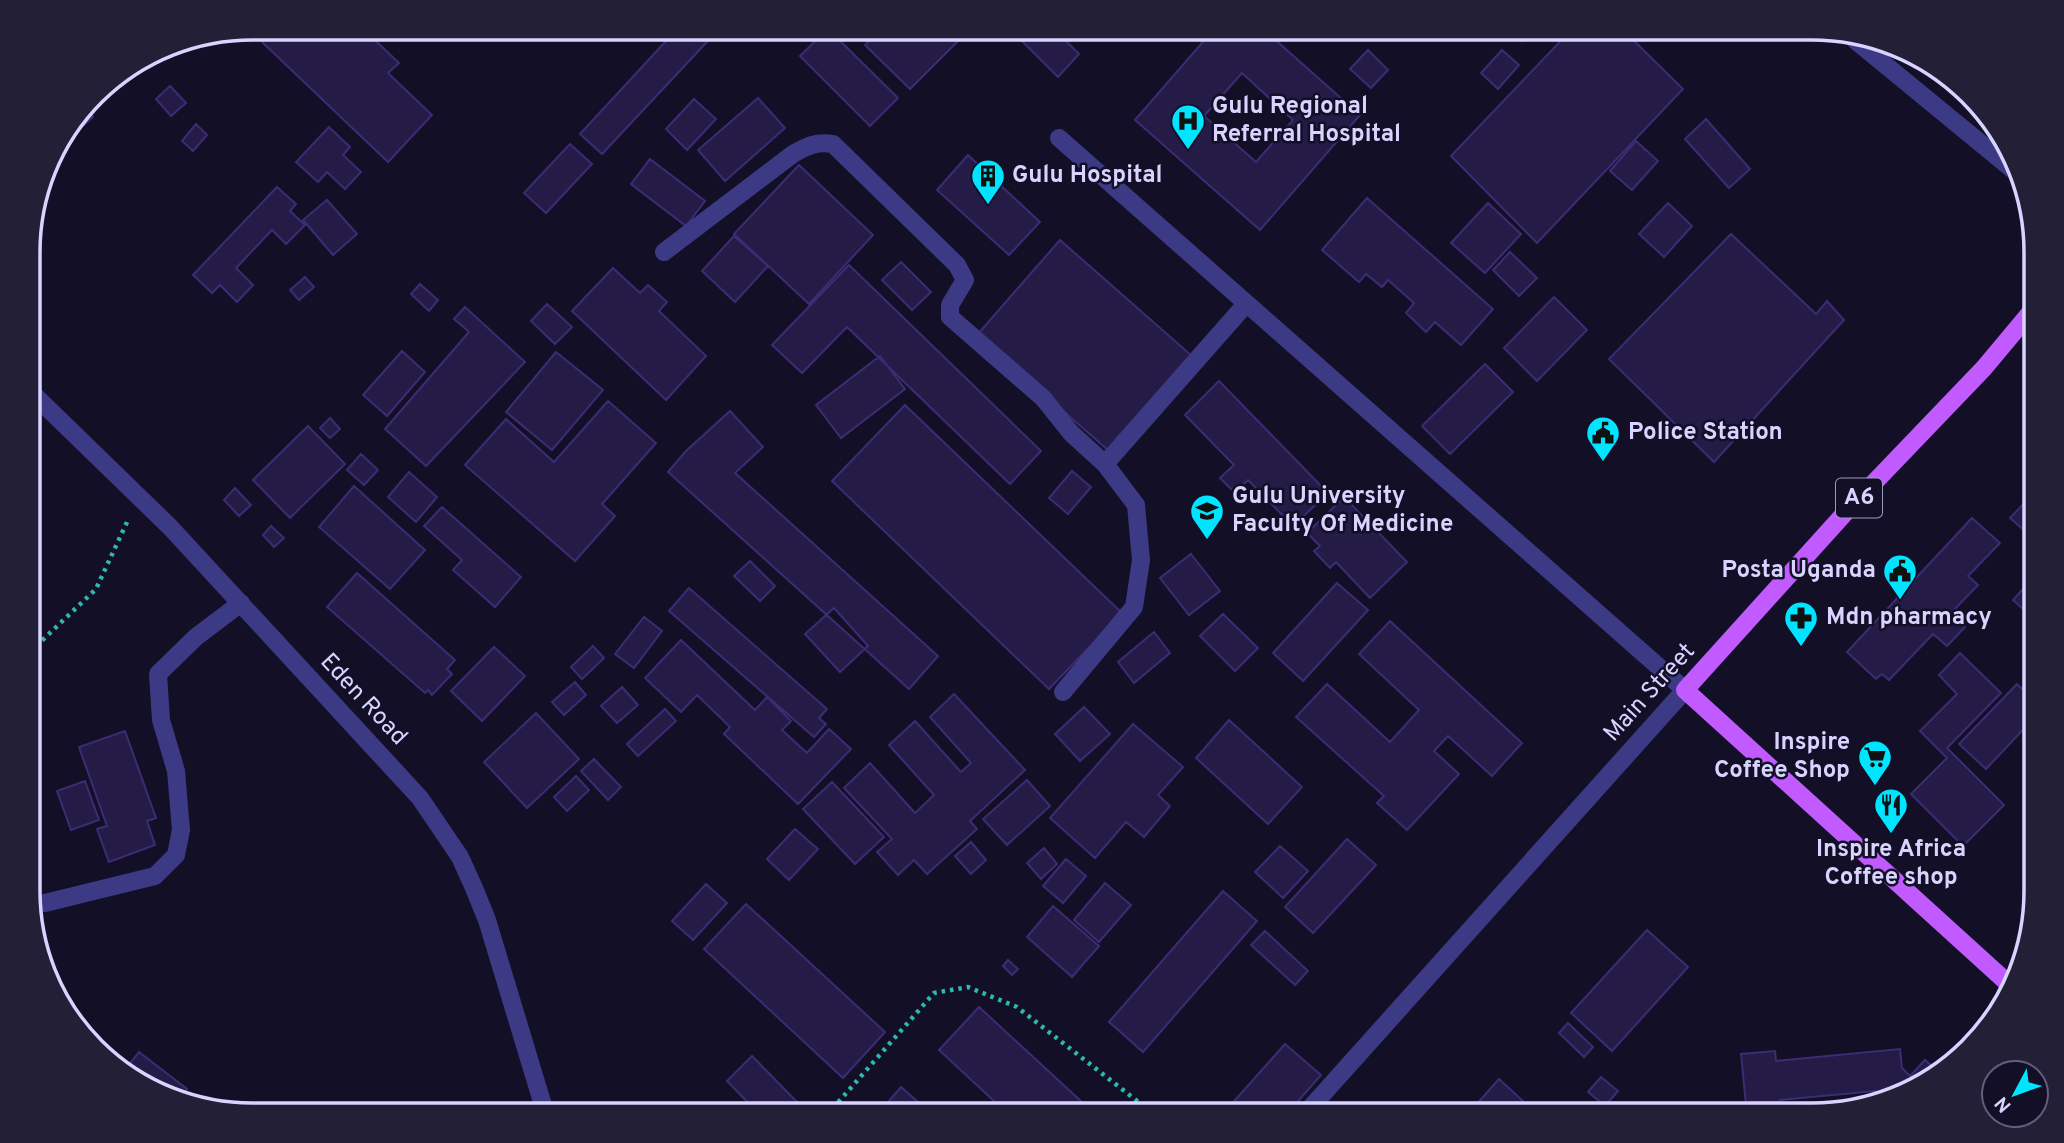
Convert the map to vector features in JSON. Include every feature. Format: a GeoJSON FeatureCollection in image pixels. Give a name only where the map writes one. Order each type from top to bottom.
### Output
{"type":"FeatureCollection","features":[{"type":"Feature","properties":{"kind":"main road","name":"Main Street"},"geometry":{"type":"LineString","coordinates":[[1685,690],[1845,513],[1984,368],[2023,321]]}},
{"type":"Feature","properties":{"kind":"main road"},"geometry":{"type":"LineString","coordinates":[[1685,690],[2004,980]]}},
{"type":"Feature","properties":{"kind":"street"},"geometry":{"type":"LineString","coordinates":[[1863,46],[2003,161]]}},
{"type":"Feature","properties":{"kind":"street"},"geometry":{"type":"LineString","coordinates":[[1059,138],[1685,690]]}},
{"type":"Feature","properties":{"kind":"street"},"geometry":{"type":"LineString","coordinates":[[664,251],[793,154],[806,146],[821,142],[833,144],[957,265],[965,280],[950,305],[950,317],[1043,398],[1071,433],[1105,464],[1136,505],[1141,560],[1134,607],[1063,692]]}},
{"type":"Feature","properties":{"kind":"street"},"geometry":{"type":"LineString","coordinates":[[1105,464],[1246,304]]}},
{"type":"Feature","properties":{"kind":"street","name":"Eden Road"},"geometry":{"type":"LineString","coordinates":[[40,401],[139,496],[420,798],[460,857],[487,920],[543,1103]]}},
{"type":"Feature","properties":{"kind":"street"},"geometry":{"type":"LineString","coordinates":[[45,903],[155,876],[176,855],[181,830],[176,771],[161,720],[158,674],[196,637],[241,603]]}},
{"type":"Feature","properties":{"kind":"street","name":"Main Street"},"geometry":{"type":"LineString","coordinates":[[1315,1102],[1685,690]]}},
{"type":"Feature","properties":{"kind":"path"},"geometry":{"type":"LineString","coordinates":[[40,642],[96,589],[139,496]]}},
{"type":"Feature","properties":{"kind":"path"},"geometry":{"type":"LineString","coordinates":[[838,1103],[934,993],[968,988],[1017,1007],[1139,1102]]}},
{"type":"Feature","properties":{"kind":"building"},"geometry":{"type":"Polygon","coordinates":[[[375,40],[399,63],[388,73],[432,115],[388,162],[262,42],[375,40]]]}},
{"type":"Feature","properties":{"kind":"building"},"geometry":{"type":"Polygon","coordinates":[[[667,40],[709,40],[602,154],[580,134],[667,40]]]}},
{"type":"Feature","properties":{"kind":"building"},"geometry":{"type":"Polygon","coordinates":[[[817,40],[839,40],[898,98],[870,126],[800,56],[817,40]]]}},
{"type":"Feature","properties":{"kind":"building"},"geometry":{"type":"Polygon","coordinates":[[[870,40],[959,40],[910,89],[865,45],[870,40]]]}},
{"type":"Feature","properties":{"kind":"building"},"geometry":{"type":"Polygon","coordinates":[[[1021,40],[1065,40],[1079,54],[1058,77],[1021,40]]]}},
{"type":"Feature","properties":{"kind":"building"},"geometry":{"type":"Polygon","coordinates":[[[1205,40],[1276,40],[1360,115],[1260,230],[1135,120],[1205,40]],[[1242,73],[1204,116],[1256,162],[1293,120],[1242,73]]]}},
{"type":"Feature","properties":{"kind":"building"},"geometry":{"type":"Polygon","coordinates":[[[1562,40],[1633,40],[1683,89],[1537,243],[1451,156],[1562,40]]]}},
{"type":"Feature","properties":{"kind":"building"},"geometry":{"type":"Polygon","coordinates":[[[1368,50],[1388,70],[1371,88],[1350,69],[1368,50]]]}},
{"type":"Feature","properties":{"kind":"building"},"geometry":{"type":"Polygon","coordinates":[[[1502,50],[1519,65],[1498,89],[1481,73],[1502,50]]]}},
{"type":"Feature","properties":{"kind":"building"},"geometry":{"type":"Polygon","coordinates":[[[170,86],[186,103],[171,116],[156,99],[170,86]]]}},
{"type":"Feature","properties":{"kind":"building"},"geometry":{"type":"Polygon","coordinates":[[[758,98],[785,128],[725,181],[698,150],[758,98]]]}},
{"type":"Feature","properties":{"kind":"building"},"geometry":{"type":"Polygon","coordinates":[[[694,99],[716,119],[687,150],[666,129],[694,99]]]}},
{"type":"Feature","properties":{"kind":"building"},"geometry":{"type":"Polygon","coordinates":[[[1706,119],[1750,169],[1729,188],[1685,139],[1706,119]]]}},
{"type":"Feature","properties":{"kind":"building"},"geometry":{"type":"Polygon","coordinates":[[[196,124],[207,135],[193,151],[182,141],[196,124]]]}},
{"type":"Feature","properties":{"kind":"building"},"geometry":{"type":"Polygon","coordinates":[[[329,127],[350,147],[343,155],[361,172],[345,189],[327,172],[318,182],[296,162],[329,127]]]}},
{"type":"Feature","properties":{"kind":"building"},"geometry":{"type":"Polygon","coordinates":[[[1636,141],[1658,161],[1632,190],[1610,171],[1636,141]]]}},
{"type":"Feature","properties":{"kind":"building"},"geometry":{"type":"Polygon","coordinates":[[[570,144],[592,164],[546,213],[524,193],[570,144]]]}},
{"type":"Feature","properties":{"kind":"building","name":"Gulu Hospital"},"geometry":{"type":"Polygon","coordinates":[[[968,155],[1040,222],[1009,255],[937,190],[968,155]]]}},
{"type":"Feature","properties":{"kind":"building"},"geometry":{"type":"Polygon","coordinates":[[[650,159],[705,201],[686,226],[631,184],[650,159]]]}},
{"type":"Feature","properties":{"kind":"building"},"geometry":{"type":"Polygon","coordinates":[[[799,165],[873,235],[809,304],[734,234],[799,165]]]}},
{"type":"Feature","properties":{"kind":"building"},"geometry":{"type":"Polygon","coordinates":[[[277,187],[296,204],[290,211],[305,225],[286,244],[272,230],[236,268],[253,285],[237,302],[220,285],[212,293],[193,275],[277,187]]]}},
{"type":"Feature","properties":{"kind":"building"},"geometry":{"type":"Polygon","coordinates":[[[1367,198],[1493,309],[1461,345],[1435,322],[1426,332],[1406,313],[1414,303],[1388,280],[1382,287],[1366,274],[1359,282],[1322,250],[1367,198]]]}},
{"type":"Feature","properties":{"kind":"building"},"geometry":{"type":"Polygon","coordinates":[[[327,200],[357,234],[333,255],[303,220],[327,200]]]}},
{"type":"Feature","properties":{"kind":"building"},"geometry":{"type":"Polygon","coordinates":[[[1488,203],[1521,234],[1485,273],[1451,243],[1488,203]]]}},
{"type":"Feature","properties":{"kind":"building"},"geometry":{"type":"Polygon","coordinates":[[[1668,203],[1692,226],[1664,257],[1639,234],[1668,203]]]}},
{"type":"Feature","properties":{"kind":"building"},"geometry":{"type":"Polygon","coordinates":[[[1731,234],[1816,314],[1827,301],[1844,320],[1714,462],[1609,359],[1731,234]]]}},
{"type":"Feature","properties":{"kind":"building"},"geometry":{"type":"Polygon","coordinates":[[[734,236],[768,266],[735,302],[702,271],[734,236]]]}},
{"type":"Feature","properties":{"kind":"building"},"geometry":{"type":"Polygon","coordinates":[[[1060,240],[1192,356],[1109,451],[977,335],[1060,240]]]}},
{"type":"Feature","properties":{"kind":"building"},"geometry":{"type":"Polygon","coordinates":[[[1510,252],[1537,278],[1519,296],[1493,270],[1510,252]]]}},
{"type":"Feature","properties":{"kind":"building"},"geometry":{"type":"Polygon","coordinates":[[[901,262],[931,292],[912,310],[882,280],[901,262]]]}},
{"type":"Feature","properties":{"kind":"building"},"geometry":{"type":"Polygon","coordinates":[[[849,265],[1041,451],[1010,484],[847,327],[802,373],[772,345],[849,265]]]}},
{"type":"Feature","properties":{"kind":"building"},"geometry":{"type":"Polygon","coordinates":[[[613,268],[640,293],[648,285],[667,302],[659,311],[706,356],[666,400],[572,311],[613,268]]]}},
{"type":"Feature","properties":{"kind":"building"},"geometry":{"type":"Polygon","coordinates":[[[305,277],[314,287],[299,300],[290,290],[305,277]]]}},
{"type":"Feature","properties":{"kind":"building"},"geometry":{"type":"Polygon","coordinates":[[[420,284],[438,300],[429,311],[411,294],[420,284]]]}},
{"type":"Feature","properties":{"kind":"building"},"geometry":{"type":"Polygon","coordinates":[[[1554,297],[1587,330],[1537,381],[1504,348],[1554,297]]]}},
{"type":"Feature","properties":{"kind":"building"},"geometry":{"type":"Polygon","coordinates":[[[547,304],[572,327],[555,344],[531,321],[547,304]]]}},
{"type":"Feature","properties":{"kind":"building"},"geometry":{"type":"Polygon","coordinates":[[[465,307],[525,362],[426,466],[385,429],[469,332],[454,319],[465,307]]]}},
{"type":"Feature","properties":{"kind":"building"},"geometry":{"type":"Polygon","coordinates":[[[402,351],[425,372],[387,416],[363,395],[402,351]]]}},
{"type":"Feature","properties":{"kind":"building"},"geometry":{"type":"Polygon","coordinates":[[[556,352],[603,390],[552,450],[506,412],[556,352]]]}},
{"type":"Feature","properties":{"kind":"building"},"geometry":{"type":"Polygon","coordinates":[[[880,356],[905,389],[841,438],[816,405],[880,356]]]}},
{"type":"Feature","properties":{"kind":"building"},"geometry":{"type":"Polygon","coordinates":[[[1485,364],[1513,392],[1450,454],[1422,426],[1485,364]]]}},
{"type":"Feature","properties":{"kind":"building"},"geometry":{"type":"Polygon","coordinates":[[[1219,381],[1328,493],[1293,526],[1248,480],[1235,493],[1220,478],[1234,465],[1185,415],[1219,381]]]}},
{"type":"Feature","properties":{"kind":"building"},"geometry":{"type":"Polygon","coordinates":[[[608,401],[656,443],[602,504],[615,516],[575,561],[465,465],[506,419],[554,462],[608,401]]]}},
{"type":"Feature","properties":{"kind":"building"},"geometry":{"type":"Polygon","coordinates":[[[905,405],[1122,613],[1049,689],[832,481],[905,405]]]}},
{"type":"Feature","properties":{"kind":"building"},"geometry":{"type":"Polygon","coordinates":[[[730,411],[763,447],[735,473],[938,656],[909,689],[668,472],[686,451],[730,411]]]}},
{"type":"Feature","properties":{"kind":"building"},"geometry":{"type":"Polygon","coordinates":[[[330,418],[340,429],[330,438],[320,428],[330,418]]]}},
{"type":"Feature","properties":{"kind":"building"},"geometry":{"type":"Polygon","coordinates":[[[308,426],[345,464],[290,518],[253,480],[308,426]]]}},
{"type":"Feature","properties":{"kind":"building"},"geometry":{"type":"Polygon","coordinates":[[[361,454],[378,470],[364,485],[347,470],[361,454]]]}},
{"type":"Feature","properties":{"kind":"building"},"geometry":{"type":"Polygon","coordinates":[[[1072,471],[1091,487],[1068,514],[1049,498],[1072,471]]]}},
{"type":"Feature","properties":{"kind":"building"},"geometry":{"type":"Polygon","coordinates":[[[409,472],[437,497],[416,522],[388,497],[409,472]]]}},
{"type":"Feature","properties":{"kind":"building"},"geometry":{"type":"Polygon","coordinates":[[[354,486],[425,550],[390,589],[319,527],[354,486]]]}},
{"type":"Feature","properties":{"kind":"building"},"geometry":{"type":"Polygon","coordinates":[[[235,488],[251,505],[239,516],[224,500],[235,488]]]}},
{"type":"Feature","properties":{"kind":"building"},"geometry":{"type":"Polygon","coordinates":[[[1344,497],[1407,562],[1370,598],[1336,562],[1330,568],[1314,551],[1320,546],[1307,533],[1344,497]]]}},
{"type":"Feature","properties":{"kind":"building"},"geometry":{"type":"Polygon","coordinates":[[[2023,504],[2023,530],[2010,518],[2023,504]]]}},
{"type":"Feature","properties":{"kind":"building"},"geometry":{"type":"Polygon","coordinates":[[[442,507],[521,577],[495,607],[453,570],[462,560],[424,526],[442,507]]]}},
{"type":"Feature","properties":{"kind":"building"},"geometry":{"type":"Polygon","coordinates":[[[1972,518],[2000,543],[1968,576],[1978,585],[1951,613],[1965,627],[1947,646],[1933,634],[1889,680],[1882,674],[1876,679],[1847,652],[1972,518]]]}},
{"type":"Feature","properties":{"kind":"building"},"geometry":{"type":"Polygon","coordinates":[[[271,526],[284,538],[274,547],[263,535],[271,526]]]}},
{"type":"Feature","properties":{"kind":"building"},"geometry":{"type":"Polygon","coordinates":[[[1191,554],[1220,591],[1189,615],[1160,578],[1191,554]]]}},
{"type":"Feature","properties":{"kind":"building"},"geometry":{"type":"Polygon","coordinates":[[[750,561],[775,586],[760,601],[734,576],[750,561]]]}},
{"type":"Feature","properties":{"kind":"building"},"geometry":{"type":"Polygon","coordinates":[[[357,573],[455,660],[447,669],[452,674],[432,695],[428,690],[425,693],[327,607],[357,573]]]}},
{"type":"Feature","properties":{"kind":"building"},"geometry":{"type":"Polygon","coordinates":[[[1337,583],[1368,610],[1303,681],[1273,653],[1337,583]]]}},
{"type":"Feature","properties":{"kind":"building"},"geometry":{"type":"Polygon","coordinates":[[[689,588],[827,709],[819,718],[826,724],[814,737],[669,611],[689,588]]]}},
{"type":"Feature","properties":{"kind":"building"},"geometry":{"type":"Polygon","coordinates":[[[2023,589],[2023,609],[2013,600],[2023,589]]]}},
{"type":"Feature","properties":{"kind":"building"},"geometry":{"type":"Polygon","coordinates":[[[834,608],[868,646],[840,672],[805,634],[834,608]]]}},
{"type":"Feature","properties":{"kind":"building"},"geometry":{"type":"Polygon","coordinates":[[[1223,614],[1258,648],[1235,671],[1200,636],[1223,614]]]}},
{"type":"Feature","properties":{"kind":"building"},"geometry":{"type":"Polygon","coordinates":[[[644,617],[662,631],[634,668],[615,654],[644,617]]]}},
{"type":"Feature","properties":{"kind":"building"},"geometry":{"type":"Polygon","coordinates":[[[1390,621],[1522,743],[1492,776],[1448,736],[1434,751],[1459,774],[1407,830],[1377,803],[1384,796],[1296,717],[1327,684],[1390,742],[1419,710],[1359,654],[1390,621]]]}},
{"type":"Feature","properties":{"kind":"building"},"geometry":{"type":"Polygon","coordinates":[[[1154,632],[1170,653],[1134,683],[1118,662],[1154,632]]]}},
{"type":"Feature","properties":{"kind":"building"},"geometry":{"type":"Polygon","coordinates":[[[681,640],[755,710],[767,697],[791,721],[782,730],[807,753],[829,729],[851,749],[798,804],[724,734],[730,727],[697,695],[681,712],[645,678],[681,640]]]}},
{"type":"Feature","properties":{"kind":"building"},"geometry":{"type":"Polygon","coordinates":[[[593,646],[604,658],[582,679],[571,667],[593,646]]]}},
{"type":"Feature","properties":{"kind":"building"},"geometry":{"type":"Polygon","coordinates":[[[494,647],[525,676],[482,721],[451,691],[494,647]]]}},
{"type":"Feature","properties":{"kind":"building"},"geometry":{"type":"Polygon","coordinates":[[[1960,653],[2001,693],[1947,748],[2004,805],[1963,846],[1911,794],[1947,758],[1920,731],[1957,694],[1939,675],[1960,653]]]}},
{"type":"Feature","properties":{"kind":"building"},"geometry":{"type":"Polygon","coordinates":[[[575,682],[586,695],[564,715],[552,702],[575,682]]]}},
{"type":"Feature","properties":{"kind":"building"},"geometry":{"type":"Polygon","coordinates":[[[2017,684],[2023,690],[2023,730],[1986,769],[1959,744],[2017,684]]]}},
{"type":"Feature","properties":{"kind":"building"},"geometry":{"type":"Polygon","coordinates":[[[622,687],[638,705],[617,723],[601,706],[622,687]]]}},
{"type":"Feature","properties":{"kind":"building"},"geometry":{"type":"Polygon","coordinates":[[[954,694],[1025,770],[970,821],[977,829],[927,874],[914,860],[898,875],[877,852],[892,839],[844,788],[870,763],[915,813],[934,795],[889,745],[915,721],[961,772],[971,763],[930,717],[954,694]]]}},
{"type":"Feature","properties":{"kind":"building"},"geometry":{"type":"Polygon","coordinates":[[[1084,707],[1110,734],[1080,761],[1055,734],[1084,707]]]}},
{"type":"Feature","properties":{"kind":"building"},"geometry":{"type":"Polygon","coordinates":[[[665,709],[676,721],[638,756],[627,744],[665,709]]]}},
{"type":"Feature","properties":{"kind":"building"},"geometry":{"type":"Polygon","coordinates":[[[536,713],[579,759],[527,808],[484,762],[536,713]]]}},
{"type":"Feature","properties":{"kind":"building"},"geometry":{"type":"Polygon","coordinates":[[[1229,720],[1302,787],[1268,824],[1196,758],[1229,720]]]}},
{"type":"Feature","properties":{"kind":"building"},"geometry":{"type":"Polygon","coordinates":[[[1133,724],[1183,767],[1158,795],[1170,806],[1144,837],[1126,822],[1095,858],[1050,818],[1133,724]]]}},
{"type":"Feature","properties":{"kind":"building"},"geometry":{"type":"Polygon","coordinates":[[[125,731],[156,818],[147,821],[155,845],[109,862],[97,829],[107,826],[79,747],[125,731]]]}},
{"type":"Feature","properties":{"kind":"building"},"geometry":{"type":"Polygon","coordinates":[[[594,759],[621,787],[608,800],[581,771],[594,759]]]}},
{"type":"Feature","properties":{"kind":"building"},"geometry":{"type":"Polygon","coordinates":[[[576,776],[589,790],[567,811],[554,797],[576,776]]]}},
{"type":"Feature","properties":{"kind":"building"},"geometry":{"type":"Polygon","coordinates":[[[1027,780],[1050,806],[1007,845],[983,819],[1027,780]]]}},
{"type":"Feature","properties":{"kind":"building"},"geometry":{"type":"Polygon","coordinates":[[[85,781],[99,820],[71,830],[57,791],[85,781]]]}},
{"type":"Feature","properties":{"kind":"building"},"geometry":{"type":"Polygon","coordinates":[[[832,782],[884,837],[855,864],[803,809],[832,782]]]}},
{"type":"Feature","properties":{"kind":"building"},"geometry":{"type":"Polygon","coordinates":[[[795,829],[818,849],[789,880],[767,859],[795,829]]]}},
{"type":"Feature","properties":{"kind":"building"},"geometry":{"type":"Polygon","coordinates":[[[1347,839],[1376,865],[1313,933],[1285,907],[1347,839]]]}},
{"type":"Feature","properties":{"kind":"building"},"geometry":{"type":"Polygon","coordinates":[[[971,842],[986,860],[971,874],[955,856],[971,842]]]}},
{"type":"Feature","properties":{"kind":"building"},"geometry":{"type":"Polygon","coordinates":[[[1280,846],[1308,871],[1283,898],[1255,872],[1280,846]]]}},
{"type":"Feature","properties":{"kind":"building"},"geometry":{"type":"Polygon","coordinates":[[[1044,848],[1057,864],[1041,879],[1027,863],[1044,848]]]}},
{"type":"Feature","properties":{"kind":"building"},"geometry":{"type":"Polygon","coordinates":[[[1066,859],[1086,876],[1063,903],[1043,886],[1066,859]]]}},
{"type":"Feature","properties":{"kind":"building"},"geometry":{"type":"Polygon","coordinates":[[[1105,883],[1131,905],[1099,942],[1074,920],[1105,883]]]}},
{"type":"Feature","properties":{"kind":"building"},"geometry":{"type":"Polygon","coordinates":[[[706,884],[727,903],[693,940],[672,921],[706,884]]]}},
{"type":"Feature","properties":{"kind":"building"},"geometry":{"type":"Polygon","coordinates":[[[1223,891],[1257,921],[1143,1052],[1109,1022],[1223,891]]]}},
{"type":"Feature","properties":{"kind":"building"},"geometry":{"type":"Polygon","coordinates":[[[746,904],[885,1032],[843,1078],[704,949],[746,904]]]}},
{"type":"Feature","properties":{"kind":"building"},"geometry":{"type":"Polygon","coordinates":[[[1053,906],[1099,946],[1072,977],[1027,937],[1053,906]]]}},
{"type":"Feature","properties":{"kind":"building"},"geometry":{"type":"Polygon","coordinates":[[[1647,930],[1688,967],[1612,1051],[1571,1013],[1647,930]]]}},
{"type":"Feature","properties":{"kind":"building"},"geometry":{"type":"Polygon","coordinates":[[[1265,931],[1308,971],[1295,985],[1251,945],[1265,931]]]}},
{"type":"Feature","properties":{"kind":"building"},"geometry":{"type":"Polygon","coordinates":[[[1008,960],[1018,969],[1012,975],[1003,966],[1008,960]]]}},
{"type":"Feature","properties":{"kind":"building"},"geometry":{"type":"Polygon","coordinates":[[[979,1007],[1082,1102],[996,1103],[939,1050],[979,1007]]]}},
{"type":"Feature","properties":{"kind":"building"},"geometry":{"type":"Polygon","coordinates":[[[1568,1023],[1593,1047],[1584,1057],[1559,1033],[1568,1023]]]}},
{"type":"Feature","properties":{"kind":"building"},"geometry":{"type":"Polygon","coordinates":[[[1285,1044],[1321,1075],[1297,1102],[1233,1102],[1285,1044]]]}},
{"type":"Feature","properties":{"kind":"building"},"geometry":{"type":"Polygon","coordinates":[[[1900,1049],[1902,1068],[1910,1076],[1925,1060],[1931,1065],[1905,1081],[1876,1092],[1780,1102],[1746,1102],[1741,1054],[1775,1051],[1776,1061],[1900,1049]]]}},
{"type":"Feature","properties":{"kind":"building"},"geometry":{"type":"Polygon","coordinates":[[[139,1052],[187,1089],[185,1092],[171,1087],[130,1063],[139,1052]]]}},
{"type":"Feature","properties":{"kind":"building"},"geometry":{"type":"Polygon","coordinates":[[[752,1056],[798,1103],[748,1103],[727,1081],[752,1056]]]}},
{"type":"Feature","properties":{"kind":"building"},"geometry":{"type":"Polygon","coordinates":[[[1601,1077],[1618,1091],[1608,1102],[1600,1102],[1588,1092],[1601,1077]]]}},
{"type":"Feature","properties":{"kind":"building"},"geometry":{"type":"Polygon","coordinates":[[[1499,1079],[1524,1102],[1478,1102],[1499,1079]]]}},
{"type":"Feature","properties":{"kind":"building"},"geometry":{"type":"Polygon","coordinates":[[[901,1087],[919,1103],[888,1103],[901,1087]]]}},
{"type":"Feature","properties":{"kind":"place","name":"Gulu Regional Referral Hospital"},"geometry":{"type":"Point","coordinates":[1188,151]}},
{"type":"Feature","properties":{"kind":"place","name":"Gulu Hospital"},"geometry":{"type":"Point","coordinates":[988,206]}},
{"type":"Feature","properties":{"kind":"place","name":"Police Station"},"geometry":{"type":"Point","coordinates":[1603,463]}},
{"type":"Feature","properties":{"kind":"place","name":"Gulu University Faculty Of Medicine"},"geometry":{"type":"Point","coordinates":[1207,541]}},
{"type":"Feature","properties":{"kind":"place","name":"Posta Uganda"},"geometry":{"type":"Point","coordinates":[1900,601]}},
{"type":"Feature","properties":{"kind":"place","name":"Mdn pharmacy"},"geometry":{"type":"Point","coordinates":[1801,648]}},
{"type":"Feature","properties":{"kind":"place","name":"Inspire Coffee Shop"},"geometry":{"type":"Point","coordinates":[1875,787]}},
{"type":"Feature","properties":{"kind":"place","name":"Inspire Africa Coffee shop"},"geometry":{"type":"Point","coordinates":[1891,835]}}]}
